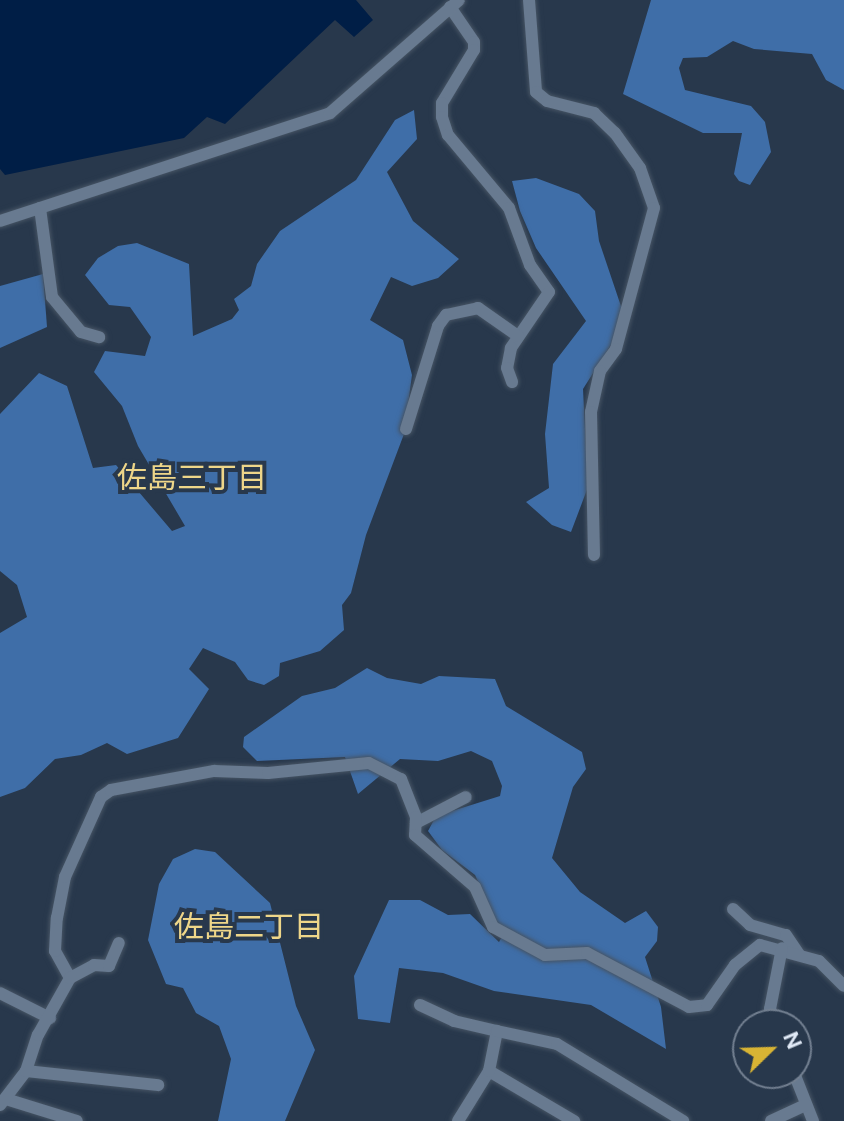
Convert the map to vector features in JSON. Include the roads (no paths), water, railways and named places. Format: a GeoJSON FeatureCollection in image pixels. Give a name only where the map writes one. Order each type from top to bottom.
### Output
{"type":"FeatureCollection","features":[{"type":"Feature","properties":{"kind":"street"},"geometry":{"type":"LineString","coordinates":[[529,0],[536,92],[547,101],[594,113],[615,133],[640,168],[654,208],[616,349],[600,371],[591,412],[594,555]]}},
{"type":"Feature","properties":{"kind":"street"},"geometry":{"type":"LineString","coordinates":[[0,221],[330,113],[455,4],[474,42],[474,50],[442,103],[442,117],[448,135],[509,208],[530,265],[549,292],[518,336],[507,368],[512,382]]}},
{"type":"Feature","properties":{"kind":"street"},"geometry":{"type":"LineString","coordinates":[[40,208],[52,297],[81,332],[99,337]]}},
{"type":"Feature","properties":{"kind":"street"},"geometry":{"type":"LineString","coordinates":[[406,429],[438,326],[446,315],[478,308],[518,336]]}},
{"type":"Feature","properties":{"kind":"street"},"geometry":{"type":"LineString","coordinates":[[70,978],[55,951],[65,877],[101,797],[111,790],[214,771],[268,773],[369,763],[401,779],[422,846],[459,868],[475,887],[493,927],[505,936],[560,958],[587,953],[689,1007],[707,1005],[749,951],[760,945],[782,948],[819,961],[844,986]]}},
{"type":"Feature","properties":{"kind":"street"},"geometry":{"type":"LineString","coordinates":[[416,823],[466,797]]}},
{"type":"Feature","properties":{"kind":"street"},"geometry":{"type":"LineString","coordinates":[[733,909],[750,925],[786,935],[799,954]]}},
{"type":"Feature","properties":{"kind":"street"},"geometry":{"type":"LineString","coordinates":[[77,1121],[4,1103],[26,1071],[38,1035],[70,978],[94,965],[109,966],[119,943]]}},
{"type":"Feature","properties":{"kind":"street"},"geometry":{"type":"LineString","coordinates":[[770,1009],[782,948]]}},
{"type":"Feature","properties":{"kind":"street"},"geometry":{"type":"LineString","coordinates":[[0,993],[50,1018]]}},
{"type":"Feature","properties":{"kind":"street"},"geometry":{"type":"LineString","coordinates":[[420,1005],[454,1021],[557,1044],[675,1118]]}},
{"type":"Feature","properties":{"kind":"street"},"geometry":{"type":"LineString","coordinates":[[458,1121],[489,1071],[497,1031]]}},
{"type":"Feature","properties":{"kind":"street"},"geometry":{"type":"LineString","coordinates":[[26,1071],[158,1085]]}},
{"type":"Feature","properties":{"kind":"street"},"geometry":{"type":"LineString","coordinates":[[489,1071],[574,1121]]}},
{"type":"Feature","properties":{"kind":"street"},"geometry":{"type":"LineString","coordinates":[[800,1089],[813,1121]]}},
{"type":"Feature","properties":{"kind":"street"},"geometry":{"type":"LineString","coordinates":[[771,1121],[806,1105]]}},
{"type":"Feature","properties":{"kind":"district","name":"佐島三丁目"},"geometry":{"type":"Point","coordinates":[192,478]}},
{"type":"Feature","properties":{"kind":"district","name":"佐島二丁目"},"geometry":{"type":"Point","coordinates":[249,927]}}]}
